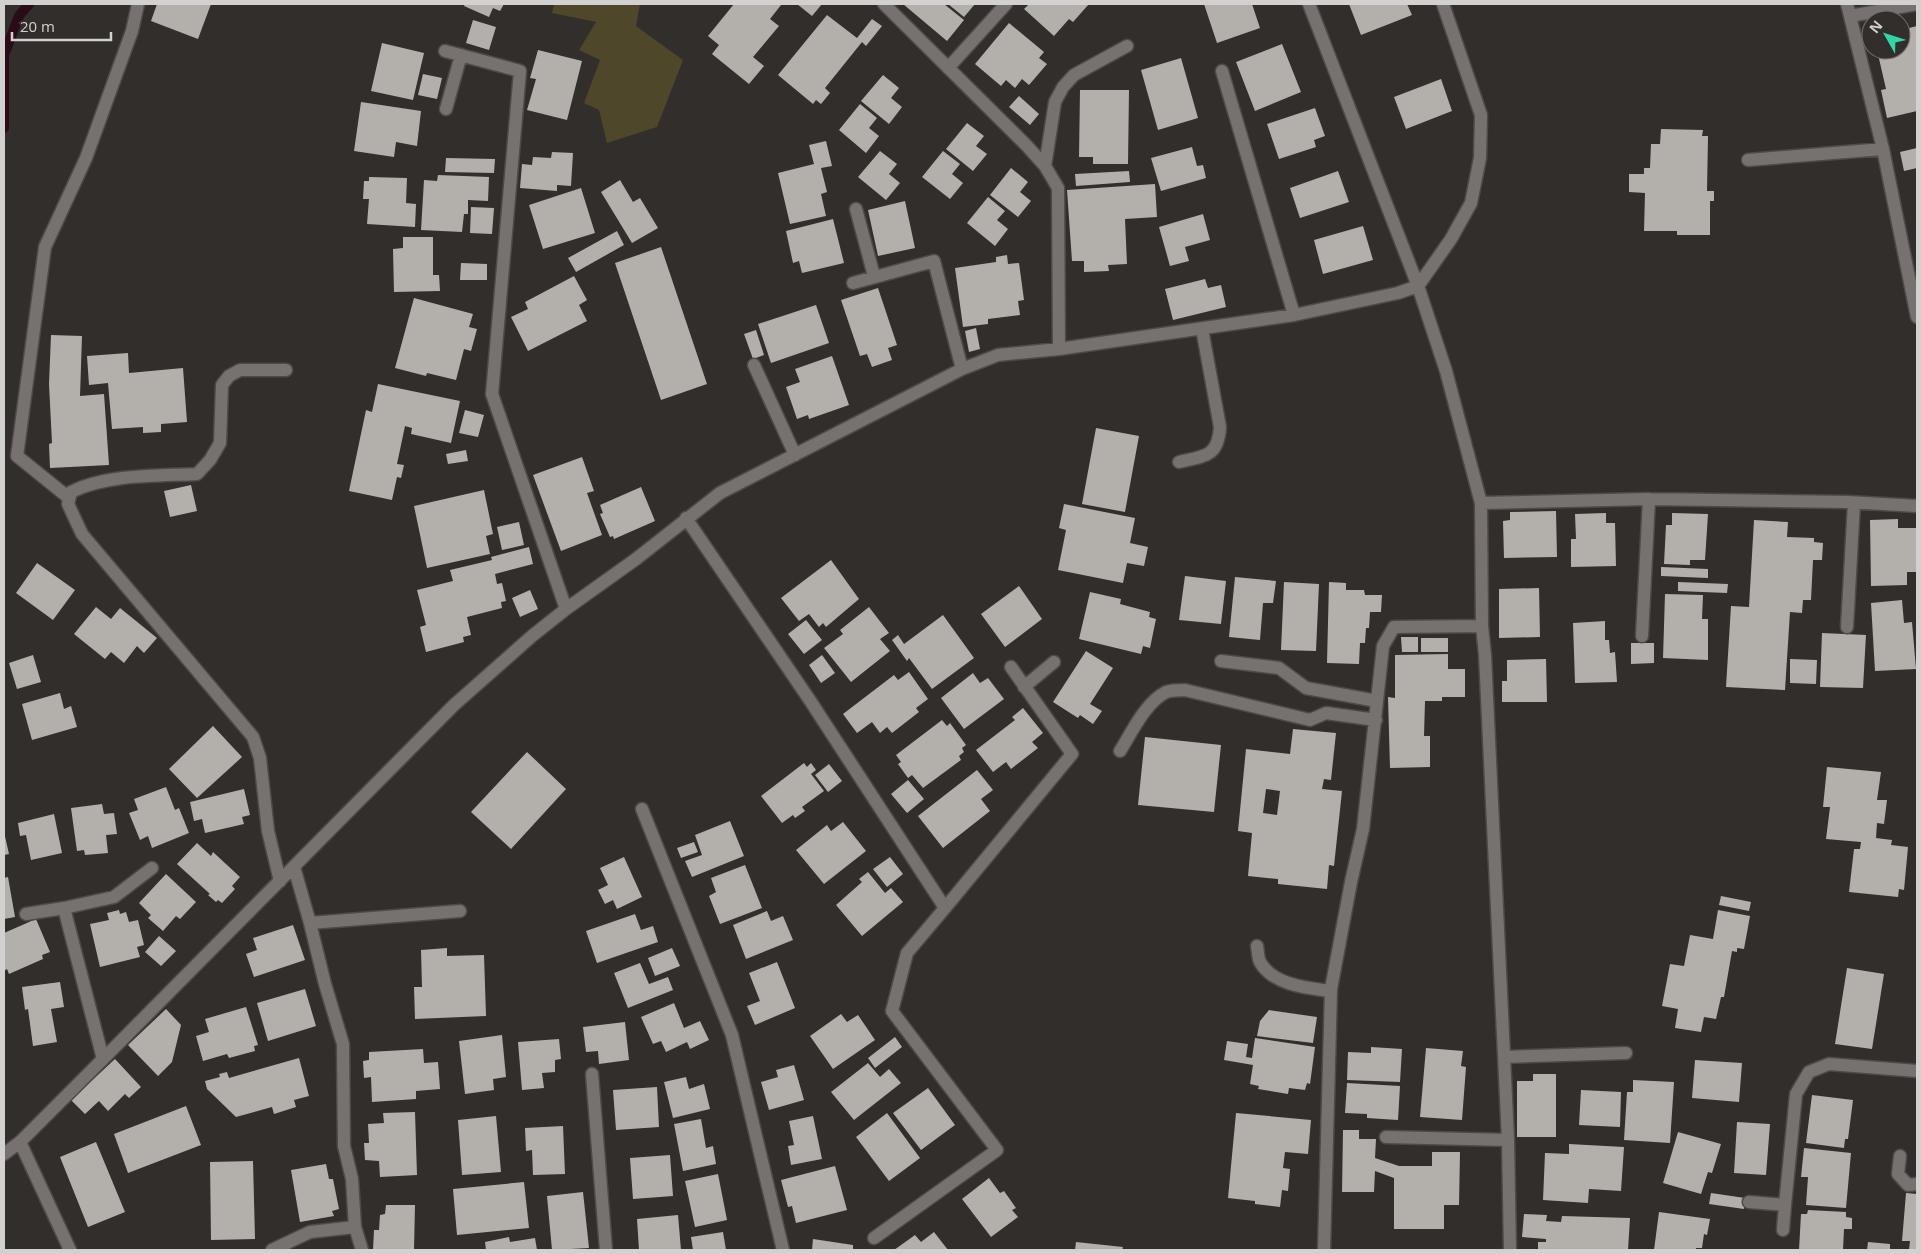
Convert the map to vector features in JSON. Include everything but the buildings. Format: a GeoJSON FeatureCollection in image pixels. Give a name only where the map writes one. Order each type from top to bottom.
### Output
{"type":"FeatureCollection","features":[{"type":"Feature","properties":{"kind":"street"},"geometry":{"type":"LineString","coordinates":[[69,498],[17,456],[45,247],[86,158],[132,31],[138,4]]}},
{"type":"Feature","properties":{"kind":"street"},"geometry":{"type":"LineString","coordinates":[[884,4],[916,34],[1045,166],[1058,188],[1058,349]]}},
{"type":"Feature","properties":{"kind":"street"},"geometry":{"type":"LineString","coordinates":[[948,68],[1006,4]]}},
{"type":"Feature","properties":{"kind":"street"},"geometry":{"type":"LineString","coordinates":[[1309,4],[1418,286],[1446,371],[1481,503],[1482,626],[1486,664],[1508,1140],[1510,1250]]}},
{"type":"Feature","properties":{"kind":"street"},"geometry":{"type":"LineString","coordinates":[[4,1154],[20,1142],[454,705],[532,636],[636,559],[720,493],[962,369],[998,356],[1294,315],[1398,293],[1418,286],[1451,239],[1471,203],[1480,158],[1481,115],[1443,4]]}},
{"type":"Feature","properties":{"kind":"street"},"geometry":{"type":"LineString","coordinates":[[1917,4],[1848,10],[1882,149],[1917,318]]}},
{"type":"Feature","properties":{"kind":"street"},"geometry":{"type":"LineString","coordinates":[[1045,166],[1055,102],[1063,87],[1074,75],[1127,46]]}},
{"type":"Feature","properties":{"kind":"street"},"geometry":{"type":"LineString","coordinates":[[445,51],[520,71],[492,394],[566,609]]}},
{"type":"Feature","properties":{"kind":"street"},"geometry":{"type":"LineString","coordinates":[[446,109],[461,56]]}},
{"type":"Feature","properties":{"kind":"street"},"geometry":{"type":"LineString","coordinates":[[1222,71],[1294,315]]}},
{"type":"Feature","properties":{"kind":"street"},"geometry":{"type":"LineString","coordinates":[[1748,160],[1882,149]]}},
{"type":"Feature","properties":{"kind":"street"},"geometry":{"type":"LineString","coordinates":[[856,209],[874,276]]}},
{"type":"Feature","properties":{"kind":"street"},"geometry":{"type":"LineString","coordinates":[[853,282],[934,260],[962,369]]}},
{"type":"Feature","properties":{"kind":"street"},"geometry":{"type":"LineString","coordinates":[[1179,462],[1211,452],[1219,442],[1220,427],[1202,328]]}},
{"type":"Feature","properties":{"kind":"street"},"geometry":{"type":"LineString","coordinates":[[754,364],[795,455]]}},
{"type":"Feature","properties":{"kind":"street"},"geometry":{"type":"LineString","coordinates":[[280,881],[268,830],[260,758],[253,737],[82,534],[68,504],[72,492],[91,484],[123,479],[197,474],[210,460],[220,443],[222,385],[229,376],[240,370],[286,370]]}},
{"type":"Feature","properties":{"kind":"street"},"geometry":{"type":"LineString","coordinates":[[1481,503],[1649,499],[1917,506]]}},
{"type":"Feature","properties":{"kind":"street"},"geometry":{"type":"LineString","coordinates":[[1642,636],[1649,499]]}},
{"type":"Feature","properties":{"kind":"street"},"geometry":{"type":"LineString","coordinates":[[1847,627],[1854,503]]}},
{"type":"Feature","properties":{"kind":"street"},"geometry":{"type":"LineString","coordinates":[[686,518],[811,702],[945,908]]}},
{"type":"Feature","properties":{"kind":"street"},"geometry":{"type":"LineString","coordinates":[[1324,1250],[1330,991],[1350,882],[1363,829],[1383,646],[1394,627],[1482,626]]}},
{"type":"Feature","properties":{"kind":"street"},"geometry":{"type":"LineString","coordinates":[[1222,661],[1279,668],[1306,688],[1378,702]]}},
{"type":"Feature","properties":{"kind":"street"},"geometry":{"type":"LineString","coordinates":[[1024,687],[1054,662]]}},
{"type":"Feature","properties":{"kind":"street"},"geometry":{"type":"LineString","coordinates":[[874,1238],[997,1150],[892,1012],[907,953],[1072,754],[1011,667]]}},
{"type":"Feature","properties":{"kind":"street"},"geometry":{"type":"LineString","coordinates":[[1120,751],[1146,710],[1156,699],[1166,692],[1176,690],[1185,690],[1310,720],[1326,713],[1376,720]]}},
{"type":"Feature","properties":{"kind":"street"},"geometry":{"type":"LineString","coordinates":[[642,809],[732,1035],[783,1250]]}},
{"type":"Feature","properties":{"kind":"street"},"geometry":{"type":"LineString","coordinates":[[294,866],[324,984],[343,1044],[344,1146],[352,1179],[355,1227],[362,1250]]}},
{"type":"Feature","properties":{"kind":"street"},"geometry":{"type":"LineString","coordinates":[[26,914],[114,897],[152,868]]}},
{"type":"Feature","properties":{"kind":"street"},"geometry":{"type":"LineString","coordinates":[[64,908],[103,1059]]}},
{"type":"Feature","properties":{"kind":"street"},"geometry":{"type":"LineString","coordinates":[[310,923],[460,911]]}},
{"type":"Feature","properties":{"kind":"street"},"geometry":{"type":"LineString","coordinates":[[1257,946],[1259,961],[1269,972],[1283,981],[1301,987],[1330,991]]}},
{"type":"Feature","properties":{"kind":"street"},"geometry":{"type":"LineString","coordinates":[[1504,1057],[1626,1053]]}},
{"type":"Feature","properties":{"kind":"street"},"geometry":{"type":"LineString","coordinates":[[1783,1230],[1796,1094],[1809,1072],[1829,1064],[1917,1071]]}},
{"type":"Feature","properties":{"kind":"street"},"geometry":{"type":"LineString","coordinates":[[592,1074],[606,1250]]}},
{"type":"Feature","properties":{"kind":"street"},"geometry":{"type":"LineString","coordinates":[[1386,1138],[1508,1140]]}},
{"type":"Feature","properties":{"kind":"street"},"geometry":{"type":"LineString","coordinates":[[20,1142],[70,1250]]}},
{"type":"Feature","properties":{"kind":"street"},"geometry":{"type":"LineString","coordinates":[[1900,1156],[1898,1174],[1908,1185],[1917,1184]]}},
{"type":"Feature","properties":{"kind":"street"},"geometry":{"type":"LineString","coordinates":[[1749,1202],[1785,1205]]}},
{"type":"Feature","properties":{"kind":"street"},"geometry":{"type":"LineString","coordinates":[[272,1250],[310,1232],[355,1227]]}},
{"type":"Feature","properties":{"kind":"shaded area"},"geometry":{"type":"Polygon","coordinates":[[[554,4],[640,4],[636,26],[683,60],[657,127],[607,143],[599,110],[584,103],[600,60],[579,50],[596,22],[552,13],[554,4]]]}},
{"type":"Feature","properties":{"kind":"waterway"},"geometry":{"type":"LineString","coordinates":[[4,128],[4,55],[19,16],[29,4]]}}]}
